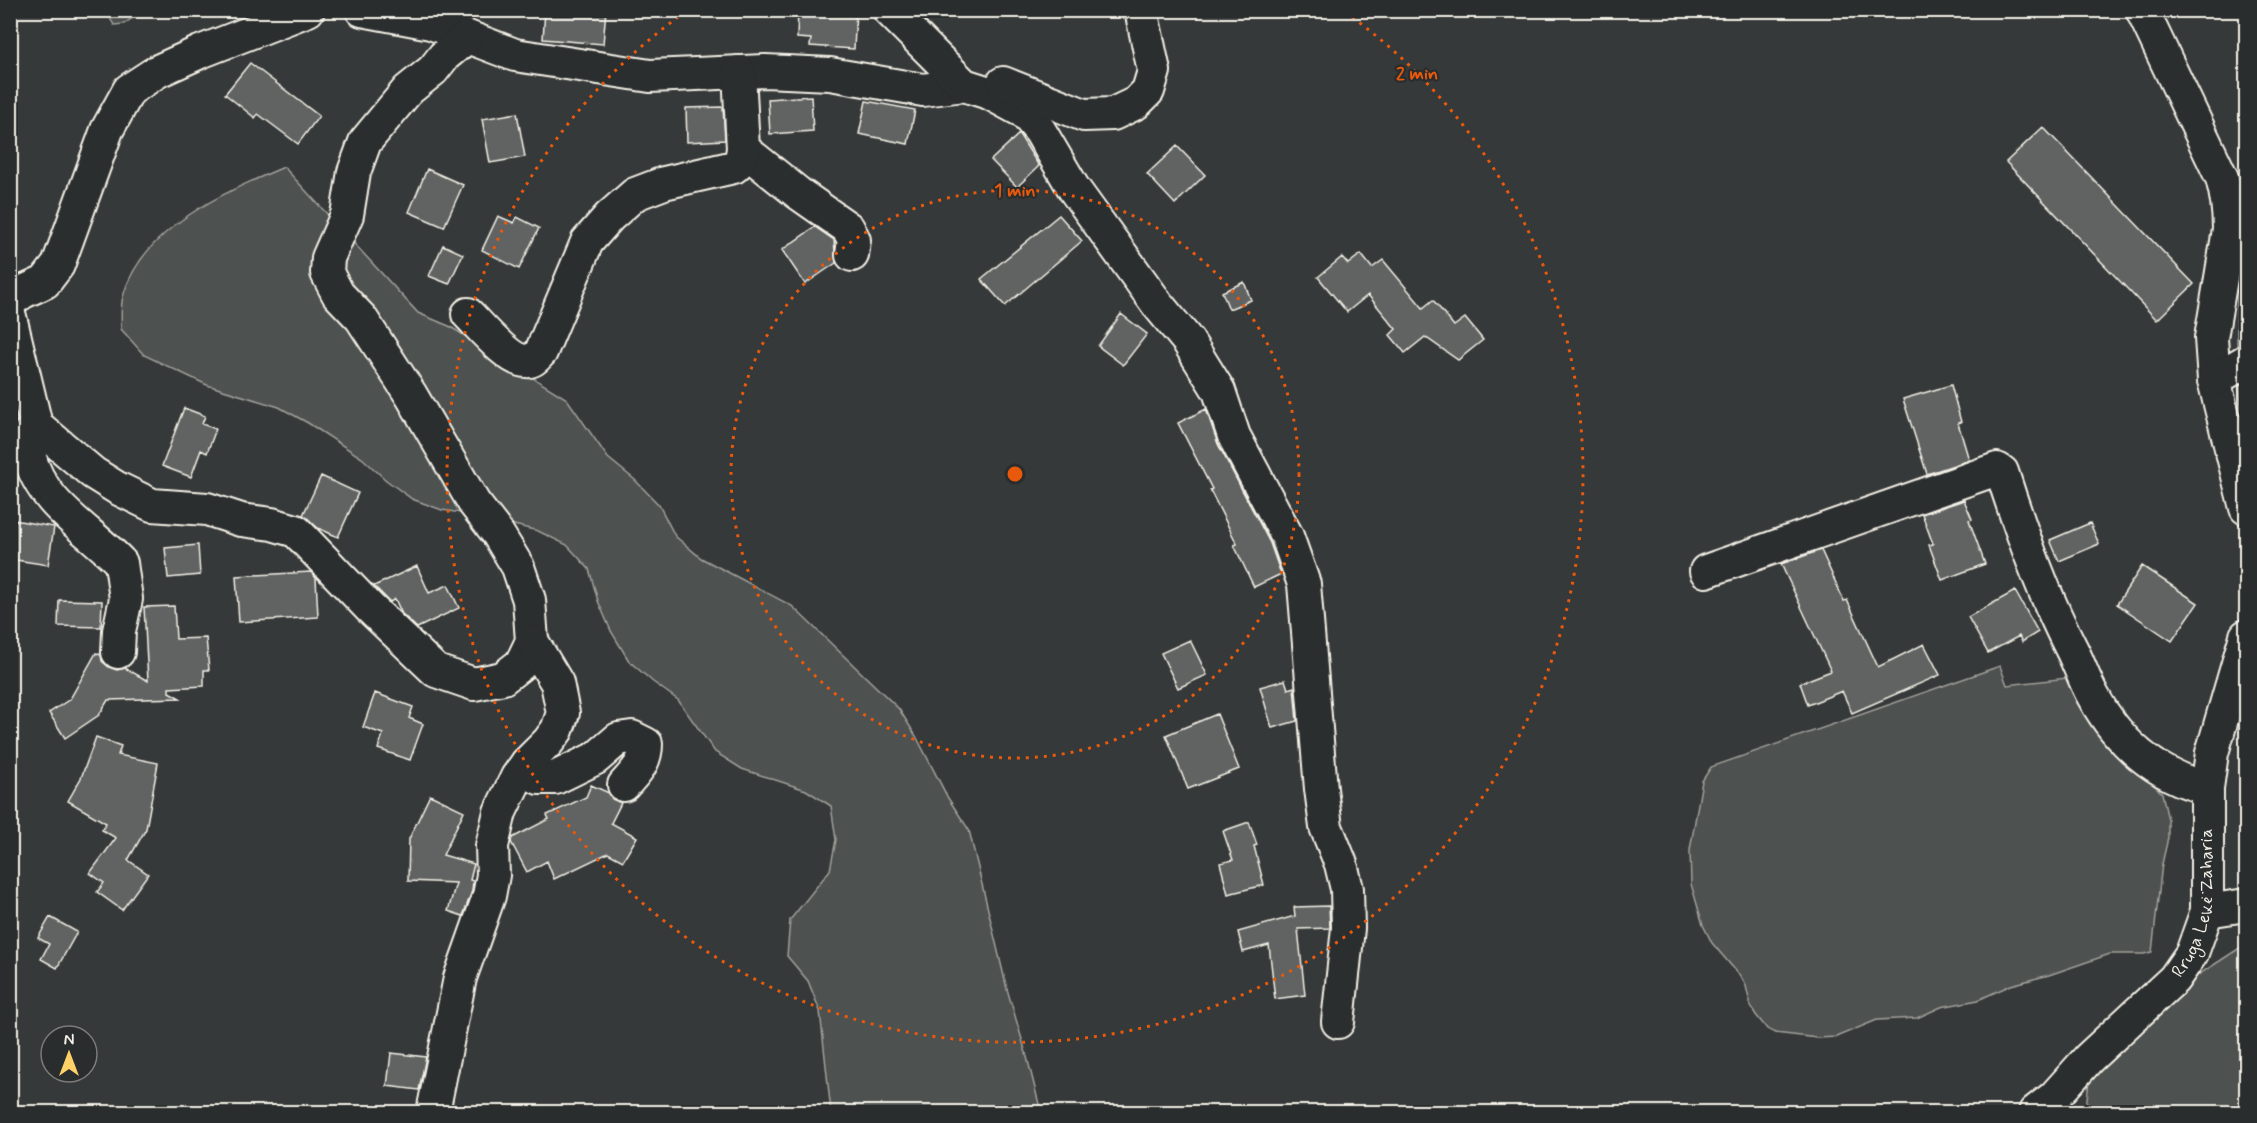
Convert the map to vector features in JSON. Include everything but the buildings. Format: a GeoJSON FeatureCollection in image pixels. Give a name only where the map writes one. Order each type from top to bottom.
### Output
{"type":"FeatureCollection","features":[{"type":"Feature","properties":{"kind":"street"},"geometry":{"type":"LineString","coordinates":[[10,301],[45,282],[58,266],[107,130],[129,90],[158,71],[200,52],[308,10]]}},
{"type":"Feature","properties":{"kind":"street"},"geometry":{"type":"LineString","coordinates":[[362,10],[431,23],[515,55],[650,76],[765,70],[830,74],[923,90],[964,85],[989,93],[1024,112],[1040,131],[1074,189],[1158,304],[1188,341],[1219,391],[1234,436],[1287,536],[1304,584],[1326,827],[1341,864],[1347,889],[1348,928],[1338,1022]]}},
{"type":"Feature","properties":{"kind":"street"},"geometry":{"type":"LineString","coordinates":[[889,10],[964,85]]}},
{"type":"Feature","properties":{"kind":"street"},"geometry":{"type":"LineString","coordinates":[[935,57],[958,64],[1084,115],[1113,114],[1136,103],[1148,91],[1154,70],[1141,10]]}},
{"type":"Feature","properties":{"kind":"street"},"geometry":{"type":"LineString","coordinates":[[2142,10],[2222,178],[2228,202],[2229,230],[2211,338],[2214,380],[2247,508]]}},
{"type":"Feature","properties":{"kind":"street"},"geometry":{"type":"LineString","coordinates":[[433,1113],[460,978],[489,896],[493,875],[492,846],[498,821],[517,777],[548,742],[557,729],[563,712],[556,682],[532,641],[529,600],[518,567],[498,534],[474,503],[411,394],[366,326],[338,294],[327,273],[328,258],[347,215],[354,172],[365,142],[408,90],[433,70],[444,56],[467,37]]}},
{"type":"Feature","properties":{"kind":"street"},"geometry":{"type":"LineString","coordinates":[[468,314],[512,357],[524,362],[533,360],[541,352],[587,242],[609,217],[635,194],[664,183],[735,167],[741,160],[743,149],[739,72]]}},
{"type":"Feature","properties":{"kind":"street"},"geometry":{"type":"LineString","coordinates":[[743,149],[798,193],[848,228],[854,240],[852,255]]}},
{"type":"Feature","properties":{"kind":"street"},"geometry":{"type":"LineString","coordinates":[[10,317],[36,424],[93,473],[117,488],[152,505],[207,509],[241,520],[272,524],[296,531],[370,608],[436,671],[474,684],[503,678],[521,664],[532,641]]}},
{"type":"Feature","properties":{"kind":"street"},"geometry":{"type":"LineString","coordinates":[[2214,380],[2247,361]]}},
{"type":"Feature","properties":{"kind":"street"},"geometry":{"type":"LineString","coordinates":[[36,424],[28,436],[29,451],[31,462],[40,481],[59,507],[121,563],[126,599],[118,631],[118,652]]}},
{"type":"Feature","properties":{"kind":"street"},"geometry":{"type":"LineString","coordinates":[[1706,571],[1997,470],[2002,472],[2026,546],[2056,620],[2071,647],[2092,696],[2108,720],[2133,749],[2158,769],[2184,783],[2206,788]]}},
{"type":"Feature","properties":{"kind":"street","name":"Rruga Lekë Zaharia"},"geometry":{"type":"LineString","coordinates":[[2052,1107],[2089,1058],[2174,979],[2192,953],[2206,911],[2206,788],[2212,753],[2221,715],[2247,636]]}},
{"type":"Feature","properties":{"kind":"street"},"geometry":{"type":"LineString","coordinates":[[527,763],[529,772],[539,778],[555,778],[596,758],[618,739],[632,737],[645,744],[646,756],[624,785]]}},
{"type":"Feature","properties":{"kind":"street"},"geometry":{"type":"LineString","coordinates":[[2206,911],[2247,904]]}},
{"type":"Feature","properties":{"kind":"shaded area"},"geometry":{"type":"Polygon","coordinates":[[[106,11],[142,11],[124,24],[114,25],[106,11]]]}},
{"type":"Feature","properties":{"kind":"shaded area"},"geometry":{"type":"Polygon","coordinates":[[[284,167],[418,313],[449,326],[567,399],[608,458],[635,480],[659,505],[675,536],[701,558],[792,606],[899,709],[916,736],[948,798],[969,830],[1007,989],[1041,1112],[831,1112],[820,1011],[808,981],[787,956],[790,920],[830,870],[836,840],[831,806],[806,790],[742,769],[715,752],[678,700],[629,661],[611,631],[598,601],[589,569],[567,545],[538,531],[474,515],[442,510],[412,499],[362,458],[308,423],[279,407],[207,385],[144,355],[121,329],[122,301],[133,273],[147,251],[166,232],[212,201],[284,167]]]}},
{"type":"Feature","properties":{"kind":"shaded area"},"geometry":{"type":"Polygon","coordinates":[[[2246,202],[2246,448],[2237,368],[2237,290],[2246,202]]]}},
{"type":"Feature","properties":{"kind":"shaded area"},"geometry":{"type":"Polygon","coordinates":[[[2000,666],[2007,685],[2075,677],[2142,773],[2162,793],[2168,820],[2168,838],[2162,864],[2152,952],[2110,954],[2049,975],[2011,985],[1978,1000],[1941,1007],[1917,1018],[1877,1020],[1836,1037],[1818,1038],[1775,1033],[1767,1029],[1751,1007],[1746,986],[1741,977],[1712,943],[1703,925],[1691,884],[1690,850],[1702,781],[1711,767],[2000,666]]]}},
{"type":"Feature","properties":{"kind":"shaded area"},"geometry":{"type":"Polygon","coordinates":[[[2246,944],[2246,1112],[2088,1112],[2086,1108],[2089,1081],[2181,986],[2246,944]]]}}]}
